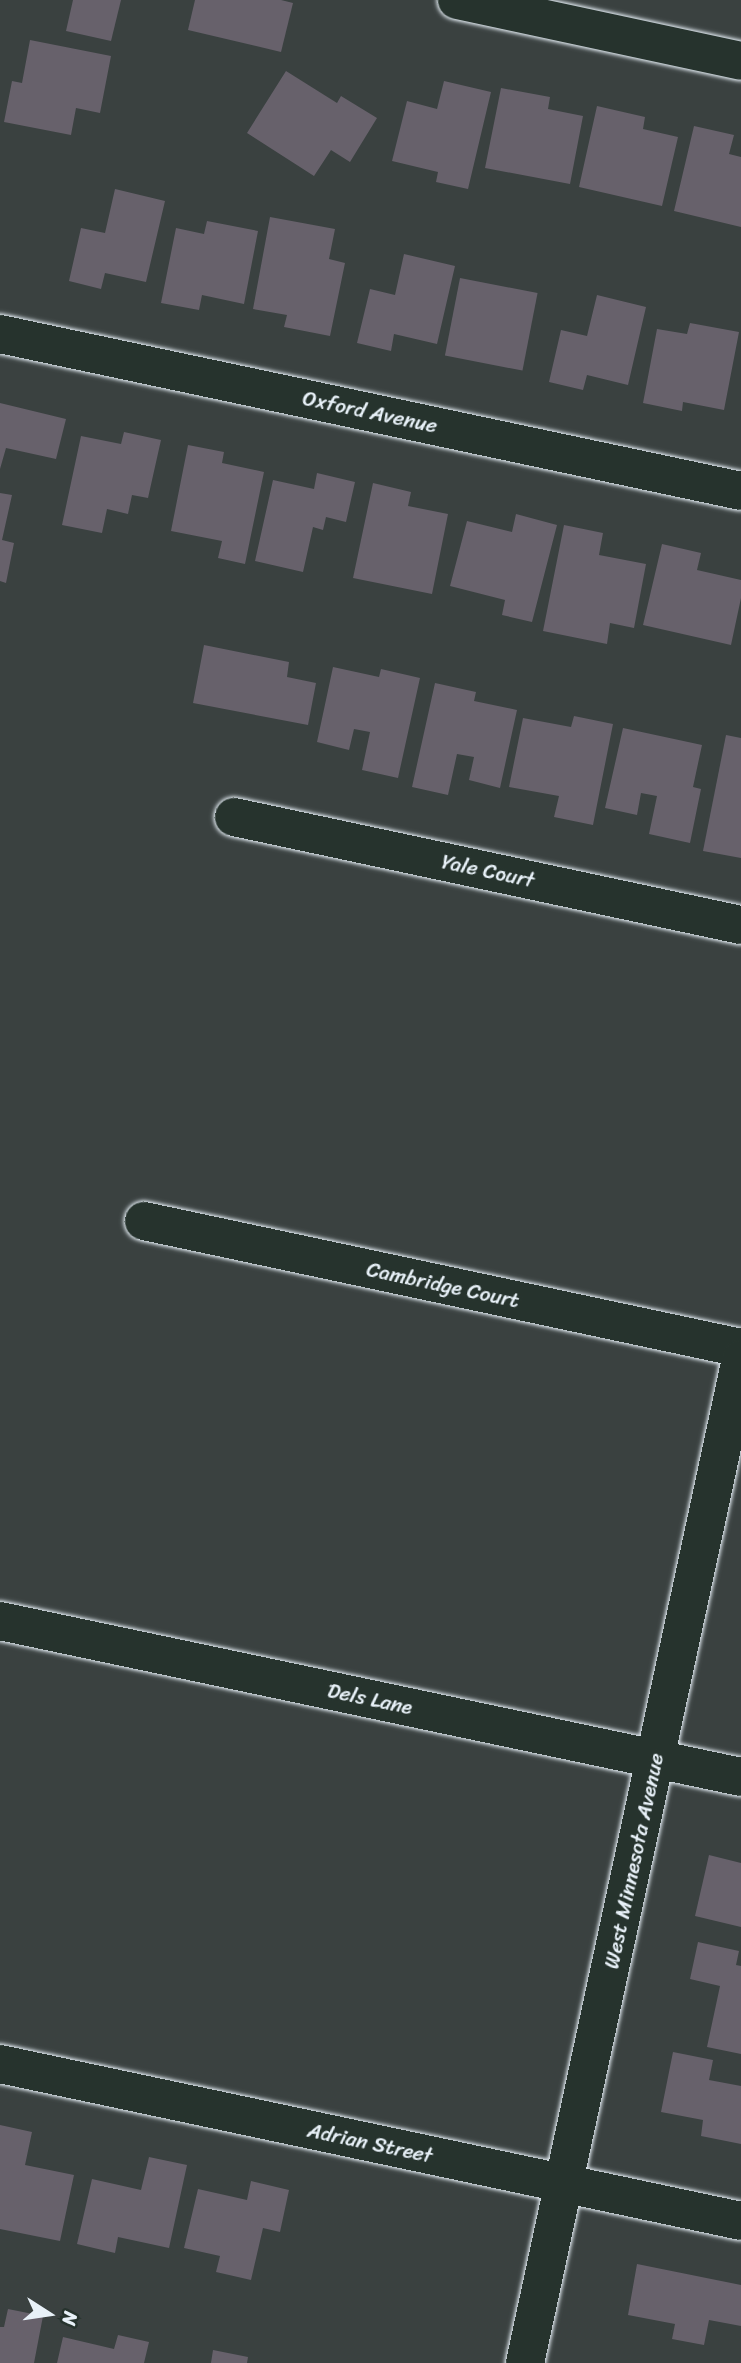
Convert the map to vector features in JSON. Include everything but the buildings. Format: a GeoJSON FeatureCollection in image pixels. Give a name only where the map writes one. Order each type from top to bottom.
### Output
{"type":"FeatureCollection","features":[{"type":"Feature","properties":{"kind":"street"},"geometry":{"type":"LineString","coordinates":[[457,0],[741,61]]}},
{"type":"Feature","properties":{"kind":"street","name":"Oxford Avenue"},"geometry":{"type":"LineString","coordinates":[[0,334],[741,491]]}},
{"type":"Feature","properties":{"kind":"street","name":"Yale Court"},"geometry":{"type":"LineString","coordinates":[[234,817],[741,925]]}},
{"type":"Feature","properties":{"kind":"street","name":"Cambridge Court"},"geometry":{"type":"LineString","coordinates":[[144,1221],[741,1348]]}},
{"type":"Feature","properties":{"kind":"street","name":"West Minnesota Avenue"},"geometry":{"type":"LineString","coordinates":[[525,2363],[741,1359]]}},
{"type":"Feature","properties":{"kind":"street","name":"Dels Lane"},"geometry":{"type":"LineString","coordinates":[[0,1621],[741,1777]]}},
{"type":"Feature","properties":{"kind":"street","name":"Adrian Street"},"geometry":{"type":"LineString","coordinates":[[0,2064],[741,2221]]}}]}
